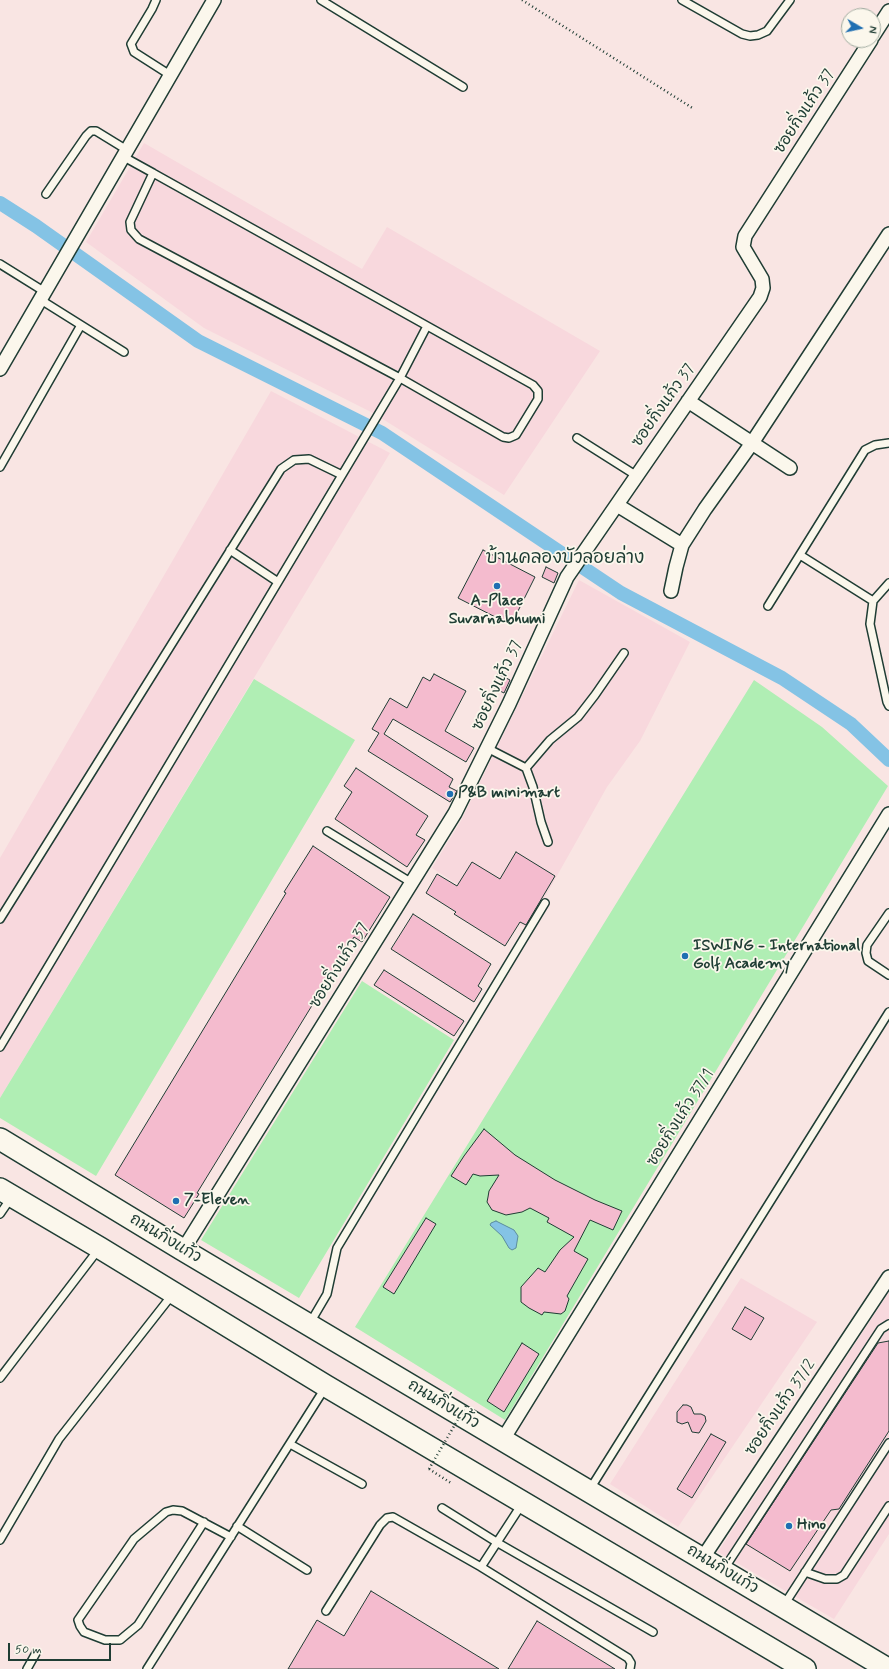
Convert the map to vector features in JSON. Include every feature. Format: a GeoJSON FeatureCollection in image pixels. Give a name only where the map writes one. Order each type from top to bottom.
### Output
{"type":"FeatureCollection","features":[{"type":"Feature","properties":{"kind":"main road","name":"ถนนกิ่งแก้ว"},"geometry":{"type":"LineString","coordinates":[[0,1139],[308,1325],[888,1668]]}},
{"type":"Feature","properties":{"kind":"main road"},"geometry":{"type":"LineString","coordinates":[[6,1193],[100,1248],[173,1294],[523,1502],[796,1667]]}},
{"type":"Feature","properties":{"kind":"street"},"geometry":{"type":"LineString","coordinates":[[0,369],[214,0]]}},
{"type":"Feature","properties":{"kind":"street"},"geometry":{"type":"LineString","coordinates":[[881,24],[889,11]]}},
{"type":"Feature","properties":{"kind":"street","name":"ซอยกิ่งแก้ว 37"},"geometry":{"type":"LineString","coordinates":[[183,1250],[455,813],[509,704],[567,577],[760,297],[763,288],[762,279],[743,248],[746,236],[866,48]]}},
{"type":"Feature","properties":{"kind":"street"},"geometry":{"type":"LineString","coordinates":[[672,591],[682,545],[705,509],[752,443],[889,234]]}},
{"type":"Feature","properties":{"kind":"street"},"geometry":{"type":"LineString","coordinates":[[688,401],[790,468]]}},
{"type":"Feature","properties":{"kind":"street"},"geometry":{"type":"LineString","coordinates":[[617,505],[682,545]]}},
{"type":"Feature","properties":{"kind":"street","name":"ซอยกิ่งแก้ว 37/1"},"geometry":{"type":"LineString","coordinates":[[502,1440],[889,814]]}},
{"type":"Feature","properties":{"kind":"street","name":"ซอยกิ่งแก้ว 37/2"},"geometry":{"type":"LineString","coordinates":[[702,1558],[889,1277]]}},
{"type":"Feature","properties":{"kind":"lane"},"geometry":{"type":"LineString","coordinates":[[156,0],[131,44],[134,52],[170,75]]}},
{"type":"Feature","properties":{"kind":"lane"},"geometry":{"type":"LineString","coordinates":[[321,0],[463,87]]}},
{"type":"Feature","properties":{"kind":"lane"},"geometry":{"type":"LineString","coordinates":[[682,0],[742,34],[750,36],[758,35],[767,31],[790,0]]}},
{"type":"Feature","properties":{"kind":"lane"},"geometry":{"type":"LineString","coordinates":[[46,194],[86,136],[91,131],[96,131],[153,173],[533,386],[538,391],[538,399],[516,435],[509,438],[503,437],[400,378],[139,239],[131,230],[130,222],[153,173]]}},
{"type":"Feature","properties":{"kind":"lane"},"geometry":{"type":"LineString","coordinates":[[0,264],[81,325],[124,352]]}},
{"type":"Feature","properties":{"kind":"lane"},"geometry":{"type":"LineString","coordinates":[[0,467],[81,325]]}},
{"type":"Feature","properties":{"kind":"lane"},"geometry":{"type":"LineString","coordinates":[[0,1046],[400,378],[427,326]]}},
{"type":"Feature","properties":{"kind":"lane"},"geometry":{"type":"LineString","coordinates":[[577,438],[637,476]]}},
{"type":"Feature","properties":{"kind":"lane"},"geometry":{"type":"LineString","coordinates":[[768,606],[865,450],[875,445],[889,443]]}},
{"type":"Feature","properties":{"kind":"lane"},"geometry":{"type":"LineString","coordinates":[[0,919],[281,469],[294,460],[309,459],[342,475]]}},
{"type":"Feature","properties":{"kind":"lane"},"geometry":{"type":"LineString","coordinates":[[230,550],[278,582]]}},
{"type":"Feature","properties":{"kind":"lane"},"geometry":{"type":"LineString","coordinates":[[800,555],[872,601]]}},
{"type":"Feature","properties":{"kind":"lane"},"geometry":{"type":"LineString","coordinates":[[889,583],[872,601],[870,624],[889,706]]}},
{"type":"Feature","properties":{"kind":"lane"},"geometry":{"type":"LineString","coordinates":[[526,768],[550,740],[578,717],[624,653]]}},
{"type":"Feature","properties":{"kind":"lane"},"geometry":{"type":"LineString","coordinates":[[487,748],[526,768],[534,788],[541,822],[548,842]]}},
{"type":"Feature","properties":{"kind":"lane"},"geometry":{"type":"LineString","coordinates":[[327,831],[412,883]]}},
{"type":"Feature","properties":{"kind":"lane"},"geometry":{"type":"LineString","coordinates":[[308,1325],[327,1294],[337,1248],[545,903]]}},
{"type":"Feature","properties":{"kind":"lane"},"geometry":{"type":"LineString","coordinates":[[889,914],[868,945],[866,953],[868,961],[889,976]]}},
{"type":"Feature","properties":{"kind":"lane"},"geometry":{"type":"LineString","coordinates":[[589,1491],[889,1012]]}},
{"type":"Feature","properties":{"kind":"lane"},"geometry":{"type":"LineString","coordinates":[[0,1214],[6,1193]]}},
{"type":"Feature","properties":{"kind":"lane"},"geometry":{"type":"LineString","coordinates":[[0,1378],[100,1248]]}},
{"type":"Feature","properties":{"kind":"lane"},"geometry":{"type":"LineString","coordinates":[[0,1540],[59,1439],[173,1294]]}},
{"type":"Feature","properties":{"kind":"lane"},"geometry":{"type":"LineString","coordinates":[[722,1571],[882,1329],[889,1324]]}},
{"type":"Feature","properties":{"kind":"lane"},"geometry":{"type":"LineString","coordinates":[[147,1669],[326,1386]]}},
{"type":"Feature","properties":{"kind":"lane"},"geometry":{"type":"LineString","coordinates":[[783,1607],[889,1443]]}},
{"type":"Feature","properties":{"kind":"lane"},"geometry":{"type":"LineString","coordinates":[[290,1444],[362,1484]]}},
{"type":"Feature","properties":{"kind":"lane"},"geometry":{"type":"LineString","coordinates":[[480,1567],[498,1543],[523,1502]]}},
{"type":"Feature","properties":{"kind":"lane"},"geometry":{"type":"LineString","coordinates":[[805,1572],[825,1579],[837,1579],[844,1575],[889,1506]]}},
{"type":"Feature","properties":{"kind":"lane"},"geometry":{"type":"LineString","coordinates":[[442,1508],[498,1543],[652,1632]]}},
{"type":"Feature","properties":{"kind":"lane"},"geometry":{"type":"LineString","coordinates":[[204,1522],[138,1625],[120,1640],[105,1640],[84,1632],[78,1620],[134,1539],[166,1512],[173,1510],[182,1511],[204,1522],[231,1537]]}},
{"type":"Feature","properties":{"kind":"lane"},"geometry":{"type":"LineString","coordinates":[[326,1611],[380,1525],[387,1518],[393,1517],[399,1519],[480,1567],[628,1658],[631,1663],[630,1669]]}},
{"type":"Feature","properties":{"kind":"lane"},"geometry":{"type":"LineString","coordinates":[[237,1526],[307,1570]]}},
{"type":"Feature","properties":{"kind":"lane"},"geometry":{"type":"LineString","coordinates":[[27,1669],[36,1653]]}},
{"type":"Feature","properties":{"kind":"path"},"geometry":{"type":"LineString","coordinates":[[522,0],[694,109]]}},
{"type":"Feature","properties":{"kind":"path"},"geometry":{"type":"LineString","coordinates":[[451,1483],[428,1469],[467,1404]]}},
{"type":"Feature","properties":{"kind":"shaded area"},"geometry":{"type":"Polygon","coordinates":[[[144,143],[362,269],[387,227],[600,351],[504,495],[373,413],[204,328],[86,242],[144,143]]]}},
{"type":"Feature","properties":{"kind":"shaded area"},"geometry":{"type":"Polygon","coordinates":[[[271,391],[390,453],[0,1098],[0,858],[271,391]]]}},
{"type":"Feature","properties":{"kind":"shaded area"},"geometry":{"type":"Polygon","coordinates":[[[579,580],[690,642],[640,741],[607,787],[527,929],[432,868],[461,821],[579,580]]]}},
{"type":"Feature","properties":{"kind":"shaded area"},"geometry":{"type":"Polygon","coordinates":[[[741,1278],[817,1322],[678,1527],[610,1484],[741,1278]]]}},
{"type":"Feature","properties":{"kind":"shaded area"},"geometry":{"type":"Polygon","coordinates":[[[889,1292],[889,1534],[834,1619],[718,1552],[889,1292]]]}},
{"type":"Feature","properties":{"kind":"green space"},"geometry":{"type":"Polygon","coordinates":[[[254,679],[355,740],[96,1176],[0,1118],[0,1098],[254,679]]]}},
{"type":"Feature","properties":{"kind":"green space","name":"ISWING - International Golf Academy"},"geometry":{"type":"Polygon","coordinates":[[[754,680],[822,727],[888,786],[505,1420],[355,1327],[754,680]]]}},
{"type":"Feature","properties":{"kind":"green space"},"geometry":{"type":"Polygon","coordinates":[[[362,981],[454,1040],[299,1298],[201,1240],[362,981]]]}},
{"type":"Feature","properties":{"kind":"water"},"geometry":{"type":"Polygon","coordinates":[[[496,1221],[514,1230],[518,1236],[516,1248],[512,1250],[509,1248],[502,1236],[490,1225],[496,1221]]]}},
{"type":"Feature","properties":{"kind":"building"},"geometry":{"type":"Polygon","coordinates":[[[483,550],[535,577],[511,625],[458,598],[483,550]]]}},
{"type":"Feature","properties":{"kind":"building"},"geometry":{"type":"Polygon","coordinates":[[[546,567],[558,573],[554,583],[542,577],[546,567]]]}},
{"type":"Feature","properties":{"kind":"building"},"geometry":{"type":"Polygon","coordinates":[[[434,674],[466,691],[445,731],[474,748],[466,762],[393,719],[384,734],[453,779],[449,787],[457,791],[450,802],[368,751],[379,733],[372,729],[390,698],[407,708],[423,677],[430,681],[434,674]]]}},
{"type":"Feature","properties":{"kind":"building"},"geometry":{"type":"Polygon","coordinates":[[[498,674],[510,680],[504,693],[492,687],[498,674]]]}},
{"type":"Feature","properties":{"kind":"building"},"geometry":{"type":"Polygon","coordinates":[[[356,768],[428,816],[416,835],[425,840],[407,867],[335,819],[352,792],[344,786],[356,768]]]}},
{"type":"Feature","properties":{"kind":"building"},"geometry":{"type":"Polygon","coordinates":[[[313,846],[390,897],[362,942],[354,937],[197,1193],[199,1194],[184,1218],[115,1175],[313,846]]]}},
{"type":"Feature","properties":{"kind":"building"},"geometry":{"type":"Polygon","coordinates":[[[516,852],[555,876],[526,925],[520,922],[505,946],[454,914],[456,912],[426,893],[437,874],[457,886],[472,862],[500,879],[516,852]]]}},
{"type":"Feature","properties":{"kind":"building"},"geometry":{"type":"Polygon","coordinates":[[[413,914],[491,964],[478,986],[482,989],[474,1002],[391,949],[413,914]]]}},
{"type":"Feature","properties":{"kind":"building"},"geometry":{"type":"Polygon","coordinates":[[[384,970],[464,1021],[454,1036],[374,985],[384,970]]]}},
{"type":"Feature","properties":{"kind":"building"},"geometry":{"type":"Polygon","coordinates":[[[484,1129],[515,1155],[555,1180],[595,1200],[622,1211],[613,1230],[590,1220],[574,1251],[588,1259],[567,1296],[569,1299],[565,1311],[561,1314],[544,1312],[542,1315],[529,1308],[521,1302],[521,1287],[538,1268],[545,1272],[560,1250],[574,1237],[547,1222],[549,1218],[530,1208],[522,1212],[506,1215],[492,1210],[487,1202],[489,1191],[499,1175],[480,1176],[473,1174],[466,1185],[451,1176],[484,1129]]]}},
{"type":"Feature","properties":{"kind":"building"},"geometry":{"type":"Polygon","coordinates":[[[426,1218],[436,1224],[394,1294],[383,1287],[426,1218]]]}},
{"type":"Feature","properties":{"kind":"building"},"geometry":{"type":"Polygon","coordinates":[[[745,1307],[764,1318],[751,1340],[732,1329],[745,1307]]]}},
{"type":"Feature","properties":{"kind":"building"},"geometry":{"type":"Polygon","coordinates":[[[889,1341],[889,1431],[839,1509],[831,1510],[790,1571],[746,1544],[878,1343],[889,1341]]]}},
{"type":"Feature","properties":{"kind":"building"},"geometry":{"type":"Polygon","coordinates":[[[522,1343],[539,1354],[504,1412],[487,1401],[522,1343]]]}},
{"type":"Feature","properties":{"kind":"building"},"geometry":{"type":"Polygon","coordinates":[[[683,1405],[691,1407],[694,1414],[701,1414],[705,1416],[706,1421],[699,1433],[692,1432],[688,1422],[682,1424],[677,1422],[677,1412],[683,1405]]]}},
{"type":"Feature","properties":{"kind":"building"},"geometry":{"type":"Polygon","coordinates":[[[711,1434],[726,1442],[692,1498],[677,1489],[711,1434]]]}},
{"type":"Feature","properties":{"kind":"building"},"geometry":{"type":"Polygon","coordinates":[[[371,1591],[499,1669],[288,1669],[317,1620],[344,1636],[371,1591]]]}},
{"type":"Feature","properties":{"kind":"building"},"geometry":{"type":"Polygon","coordinates":[[[537,1621],[615,1669],[508,1669],[537,1621]]]}},
{"type":"Feature","properties":{"kind":"waterway"},"geometry":{"type":"LineString","coordinates":[[0,203],[36,226],[198,341],[382,433],[621,593],[782,678],[851,724],[889,760]]}},
{"type":"Feature","properties":{"kind":"place","name":"A-Place Suvarnabhumi"},"geometry":{"type":"Point","coordinates":[497,586]}},
{"type":"Feature","properties":{"kind":"place","name":"P&B minimart"},"geometry":{"type":"Point","coordinates":[450,794]}},
{"type":"Feature","properties":{"kind":"place","name":"ISWING - International Golf Academy"},"geometry":{"type":"Point","coordinates":[685,956]}},
{"type":"Feature","properties":{"kind":"place","name":"7-Eleven"},"geometry":{"type":"Point","coordinates":[176,1201]}},
{"type":"Feature","properties":{"kind":"place","name":"Hino"},"geometry":{"type":"Point","coordinates":[789,1526]}},
{"type":"Feature","properties":{"kind":"district","name":"บ้านคลองบัวลอยล่าง"},"geometry":{"type":"Point","coordinates":[565,559]}}]}
